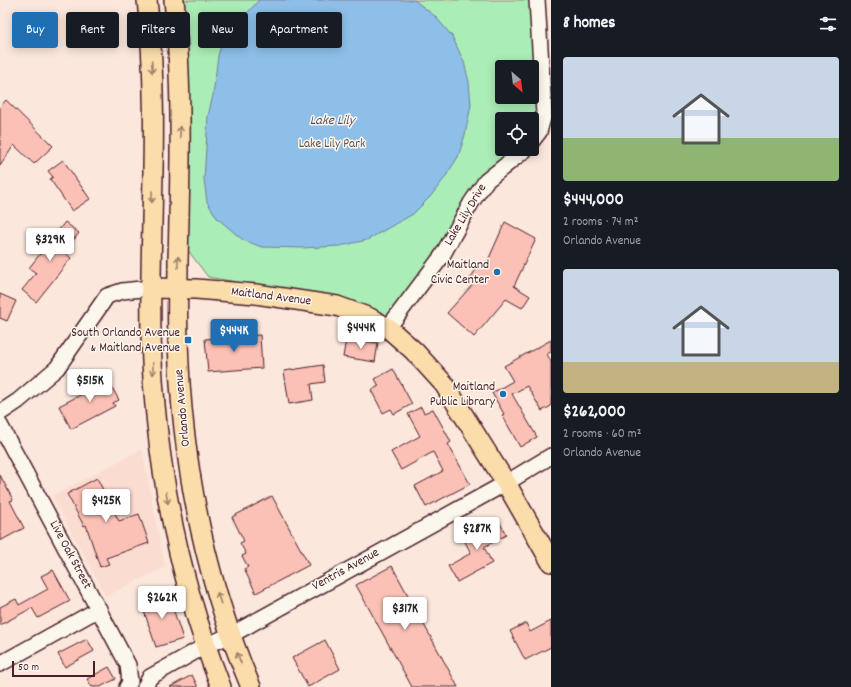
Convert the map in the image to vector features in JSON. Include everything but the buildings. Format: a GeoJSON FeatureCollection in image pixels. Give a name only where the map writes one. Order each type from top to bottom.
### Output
{"type":"FeatureCollection","features":[{"type":"Feature","properties":{"kind":"main road","name":"Orlando Avenue"},"geometry":{"type":"LineString","coordinates":[[147,0],[153,80],[151,288],[153,382],[156,426],[170,514],[180,559],[205,646],[220,687]]}},
{"type":"Feature","properties":{"kind":"main road","name":"Orlando Avenue"},"geometry":{"type":"LineString","coordinates":[[174,0],[180,80],[178,338],[183,425],[196,511],[206,552],[231,635],[251,687]]}},
{"type":"Feature","properties":{"kind":"main road","name":"Maitland Avenue"},"geometry":{"type":"LineString","coordinates":[[151,288],[178,288],[256,294],[337,306],[370,318],[388,328],[414,351],[444,384],[506,483],[551,562]]}},
{"type":"Feature","properties":{"kind":"street"},"geometry":{"type":"LineString","coordinates":[[537,0],[544,114],[539,132]]}},
{"type":"Feature","properties":{"kind":"street","name":"Lake Lily Drive"},"geometry":{"type":"LineString","coordinates":[[388,328],[442,256],[471,203],[486,181],[517,156]]}},
{"type":"Feature","properties":{"kind":"street"},"geometry":{"type":"LineString","coordinates":[[0,413],[18,401],[57,368],[108,296],[122,291],[138,288],[151,288]]}},
{"type":"Feature","properties":{"kind":"street","name":"Live Oak Street"},"geometry":{"type":"LineString","coordinates":[[0,425],[128,665],[130,682],[127,687]]}},
{"type":"Feature","properties":{"kind":"street","name":"Ventris Avenue"},"geometry":{"type":"LineString","coordinates":[[145,687],[150,677],[205,646],[231,635],[506,483],[551,456]]}},
{"type":"Feature","properties":{"kind":"street"},"geometry":{"type":"LineString","coordinates":[[0,664],[98,609]]}},
{"type":"Feature","properties":{"kind":"shaded area"},"geometry":{"type":"Polygon","coordinates":[[[142,449],[165,567],[106,596],[52,496],[142,449]]]}},
{"type":"Feature","properties":{"kind":"green space","name":"Lake Lily"},"geometry":{"type":"Polygon","coordinates":[[[182,0],[534,0],[538,60],[495,60],[495,104],[539,104],[539,81],[541,113],[539,117],[539,112],[495,112],[495,156],[510,156],[483,178],[387,324],[338,300],[208,277],[187,249],[183,48],[190,48],[190,12],[182,12],[182,0]]]}},
{"type":"Feature","properties":{"kind":"water","name":"Lake Lily"},"geometry":{"type":"Polygon","coordinates":[[[259,0],[414,0],[435,16],[452,36],[464,62],[469,82],[471,105],[465,135],[458,157],[444,179],[430,197],[413,214],[367,240],[340,246],[302,248],[262,247],[243,240],[217,218],[207,202],[204,179],[208,116],[213,95],[220,48],[248,48],[248,12],[259,0]]]}},
{"type":"Feature","properties":{"kind":"place","name":"Maitland Civic Center"},"geometry":{"type":"Point","coordinates":[497,272]}},
{"type":"Feature","properties":{"kind":"place","name":"South Orlando Avenue & Maitland Avenue"},"geometry":{"type":"Point","coordinates":[188,340]}},
{"type":"Feature","properties":{"kind":"place","name":"Maitland Public Library"},"geometry":{"type":"Point","coordinates":[503,394]}},
{"type":"Feature","properties":{"kind":"park label","name":"Lake Lily Park"},"geometry":{"type":"Point","coordinates":[332,144]}}]}
